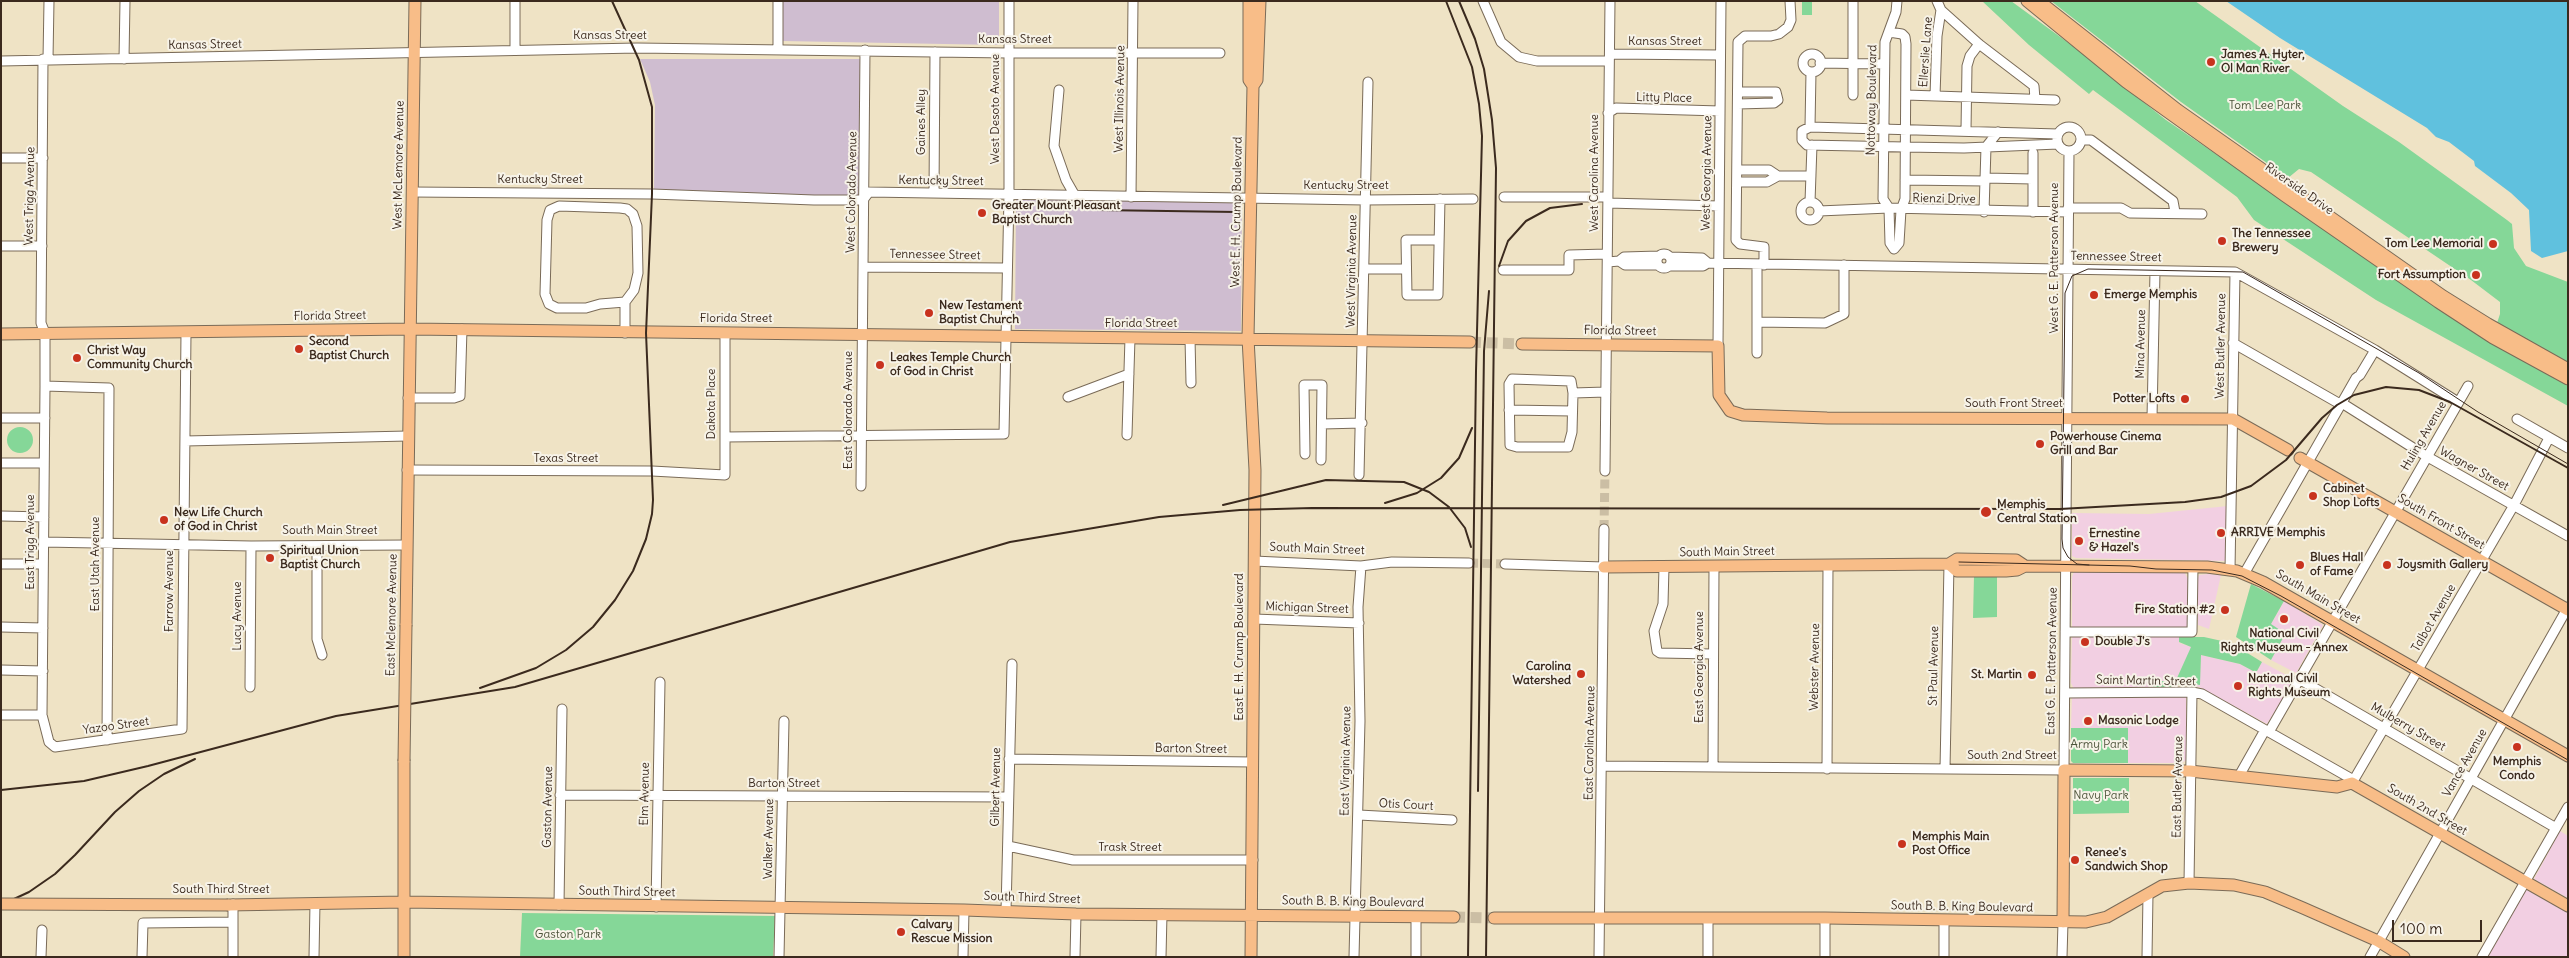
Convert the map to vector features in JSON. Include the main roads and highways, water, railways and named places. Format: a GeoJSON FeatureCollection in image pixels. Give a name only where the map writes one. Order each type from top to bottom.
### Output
{"type":"FeatureCollection","features":[{"type":"Feature","properties":{"kind":"main road","name":"West McLemore Avenue"},"geometry":{"type":"LineString","coordinates":[[410,329],[415,1]]}},
{"type":"Feature","properties":{"kind":"main road","name":"West E. H. Crump Boulevard"},"geometry":{"type":"LineString","coordinates":[[1249,1],[1249,80],[1253,86]]}},
{"type":"Feature","properties":{"kind":"main road","name":"West E. H. Crump Boulevard"},"geometry":{"type":"LineString","coordinates":[[1248,338],[1253,86],[1257,80],[1260,1]]}},
{"type":"Feature","properties":{"kind":"main road","name":"Riverside Drive"},"geometry":{"type":"LineString","coordinates":[[2027,1],[2126,82],[2292,201],[2493,338],[2568,379]]}},
{"type":"Feature","properties":{"kind":"main road","name":"Riverside Drive"},"geometry":{"type":"LineString","coordinates":[[2040,1],[2178,110],[2436,290],[2488,324],[2568,369]]}},
{"type":"Feature","properties":{"kind":"main road","name":"East Mclemore Avenue"},"geometry":{"type":"LineString","coordinates":[[404,902],[407,470],[410,329]]}},
{"type":"Feature","properties":{"kind":"main road","name":"Florida Street"},"geometry":{"type":"LineString","coordinates":[[1,334],[462,329],[625,333],[1248,338],[1470,342]]}},
{"type":"Feature","properties":{"kind":"main road","name":"East E. H. Crump Boulevard"},"geometry":{"type":"LineString","coordinates":[[1248,338],[1255,470],[1251,957]]}},
{"type":"Feature","properties":{"kind":"main road","name":"Florida Street"},"geometry":{"type":"LineString","coordinates":[[1522,344],[1718,346],[1719,395],[1726,407],[1733,413]]}},
{"type":"Feature","properties":{"kind":"main road","name":"South Front Street"},"geometry":{"type":"LineString","coordinates":[[1733,413],[1742,415],[1827,418],[2233,419],[2288,450]]}},
{"type":"Feature","properties":{"kind":"main road","name":"South Front Street"},"geometry":{"type":"LineString","coordinates":[[2303,460],[2567,608]]}},
{"type":"Feature","properties":{"kind":"main road","name":"South Main Street"},"geometry":{"type":"LineString","coordinates":[[1604,566],[1714,567],[1746,564],[1949,564],[1957,571],[2006,571],[2017,570],[2025,566],[2193,567],[2230,570],[2263,582],[2568,756]]}},
{"type":"Feature","properties":{"kind":"main road","name":"South 2nd Street"},"geometry":{"type":"LineString","coordinates":[[2064,770],[2190,771],[2337,787],[2352,783],[2568,906]]}},
{"type":"Feature","properties":{"kind":"main road","name":"East G. E. Patterson Avenue"},"geometry":{"type":"LineString","coordinates":[[2063,922],[2064,770]]}},
{"type":"Feature","properties":{"kind":"main road","name":"South B. B. King Boulevard"},"geometry":{"type":"LineString","coordinates":[[1494,918],[1825,918],[2086,922],[2107,917],[2162,886],[2189,883],[2234,885],[2251,888],[2378,940],[2404,957]]}},
{"type":"Feature","properties":{"kind":"main road","name":"South Third Street"},"geometry":{"type":"LineString","coordinates":[[1,904],[231,905],[404,902],[780,909],[964,910],[1076,914],[1251,915]]}},
{"type":"Feature","properties":{"kind":"main road"},"geometry":{"type":"LineString","coordinates":[[404,902],[404,957]]}},
{"type":"Feature","properties":{"kind":"main road","name":"South B. B. King Boulevard"},"geometry":{"type":"LineString","coordinates":[[1251,915],[1454,917]]}},
{"type":"Feature","properties":{"kind":"water"},"geometry":{"type":"Polygon","coordinates":[[[2226,1],[2568,1],[2568,251],[2542,258],[2531,251],[2529,210],[2511,193],[2475,166],[2474,161],[2449,142],[2436,137],[2427,128],[2280,38],[2226,1]]]}},
{"type":"Feature","properties":{"kind":"tunnel"},"geometry":{"type":"LineString","coordinates":[[1470,342],[1522,344]]}},
{"type":"Feature","properties":{"kind":"tunnel"},"geometry":{"type":"LineString","coordinates":[[1604,529],[1605,471]]}},
{"type":"Feature","properties":{"kind":"tunnel"},"geometry":{"type":"LineString","coordinates":[[1469,563],[1505,564]]}},
{"type":"Feature","properties":{"kind":"tunnel"},"geometry":{"type":"LineString","coordinates":[[1454,917],[1494,918]]}},
{"type":"Feature","properties":{"kind":"tram line"},"geometry":{"type":"LineString","coordinates":[[2089,565],[2077,564],[2068,557],[2063,548],[2062,539],[2065,293],[2072,276],[2088,269],[2243,272],[2419,373],[2478,412],[2568,464]]}},
{"type":"Feature","properties":{"kind":"tram line"},"geometry":{"type":"LineString","coordinates":[[1959,562],[2212,570],[2242,576],[2281,596],[2568,760]]}},
{"type":"Feature","properties":{"kind":"railway"},"geometry":{"type":"LineString","coordinates":[[480,688],[536,668],[566,650],[593,627],[615,600],[633,571],[646,539],[652,514],[646,333],[652,194],[652,107],[639,60],[612,1]]}},
{"type":"Feature","properties":{"kind":"railway"},"geometry":{"type":"LineString","coordinates":[[1446,1],[1472,67],[1479,104],[1482,136],[1476,371],[1468,957]]}},
{"type":"Feature","properties":{"kind":"railway"},"geometry":{"type":"LineString","coordinates":[[1459,1],[1475,39],[1484,69],[1492,120],[1496,168],[1486,957]]}},
{"type":"Feature","properties":{"kind":"railway"},"geometry":{"type":"LineString","coordinates":[[1044,201],[1097,210],[1237,212]]}},
{"type":"Feature","properties":{"kind":"railway"},"geometry":{"type":"LineString","coordinates":[[1499,266],[1508,241],[1526,221],[1550,208],[1582,204]]}},
{"type":"Feature","properties":{"kind":"railway"},"geometry":{"type":"LineString","coordinates":[[1478,791],[1484,351],[1489,291]]}},
{"type":"Feature","properties":{"kind":"railway"},"geometry":{"type":"LineString","coordinates":[[1,790],[84,781],[336,716],[515,687],[1010,542],[1159,517],[1240,510],[1312,508],[2060,509],[2185,502],[2221,497],[2251,486],[2286,460],[2322,418],[2337,405],[2354,395],[2386,387],[2419,390],[2450,402],[2568,468]]}},
{"type":"Feature","properties":{"kind":"railway"},"geometry":{"type":"LineString","coordinates":[[1385,503],[1417,493],[1441,478],[1459,458],[1472,428]]}},
{"type":"Feature","properties":{"kind":"railway"},"geometry":{"type":"LineString","coordinates":[[1223,505],[1326,480],[1404,482],[1429,492],[1449,507],[1465,528],[1471,547]]}},
{"type":"Feature","properties":{"kind":"railway"},"geometry":{"type":"LineString","coordinates":[[1,905],[29,892],[55,874],[115,812],[139,791],[164,774],[195,759]]}},
{"type":"Feature","properties":{"kind":"place","name":"James A. Hyter, Ol Man River"},"geometry":{"type":"Point","coordinates":[2211,62]}},
{"type":"Feature","properties":{"kind":"place","name":"Greater Mount Pleasant Baptist Church"},"geometry":{"type":"Point","coordinates":[982,213]}},
{"type":"Feature","properties":{"kind":"place","name":"The Tennessee Brewery"},"geometry":{"type":"Point","coordinates":[2222,241]}},
{"type":"Feature","properties":{"kind":"place","name":"Tom Lee Memorial"},"geometry":{"type":"Point","coordinates":[2493,244]}},
{"type":"Feature","properties":{"kind":"place","name":"Fort Assumption"},"geometry":{"type":"Point","coordinates":[2476,275]}},
{"type":"Feature","properties":{"kind":"place","name":"Emerge Memphis"},"geometry":{"type":"Point","coordinates":[2094,295]}},
{"type":"Feature","properties":{"kind":"place","name":"New Testament Baptist Church"},"geometry":{"type":"Point","coordinates":[929,313]}},
{"type":"Feature","properties":{"kind":"place","name":"Second Baptist Church"},"geometry":{"type":"Point","coordinates":[299,349]}},
{"type":"Feature","properties":{"kind":"place","name":"Christ Way Community Church"},"geometry":{"type":"Point","coordinates":[77,358]}},
{"type":"Feature","properties":{"kind":"place","name":"Leakes Temple Church of God in Christ"},"geometry":{"type":"Point","coordinates":[880,365]}},
{"type":"Feature","properties":{"kind":"place","name":"Potter Lofts"},"geometry":{"type":"Point","coordinates":[2185,399]}},
{"type":"Feature","properties":{"kind":"place","name":"Powerhouse Cinema Grill and Bar"},"geometry":{"type":"Point","coordinates":[2040,444]}},
{"type":"Feature","properties":{"kind":"place","name":"Cabinet Shop Lofts"},"geometry":{"type":"Point","coordinates":[2313,496]}},
{"type":"Feature","properties":{"kind":"place","name":"Memphis Central Station"},"geometry":{"type":"Point","coordinates":[1986,512]}},
{"type":"Feature","properties":{"kind":"place","name":"New Life Church of God in Christ"},"geometry":{"type":"Point","coordinates":[164,520]}},
{"type":"Feature","properties":{"kind":"place","name":"ARRIVE Memphis"},"geometry":{"type":"Point","coordinates":[2221,533]}},
{"type":"Feature","properties":{"kind":"place","name":"Ernestine & Hazel's"},"geometry":{"type":"Point","coordinates":[2079,541]}},
{"type":"Feature","properties":{"kind":"place","name":"Spiritual Union Baptist Church"},"geometry":{"type":"Point","coordinates":[270,558]}},
{"type":"Feature","properties":{"kind":"place","name":"Blues Hall of Fame"},"geometry":{"type":"Point","coordinates":[2300,565]}},
{"type":"Feature","properties":{"kind":"place","name":"Joysmith Gallery"},"geometry":{"type":"Point","coordinates":[2387,565]}},
{"type":"Feature","properties":{"kind":"place","name":"Fire Station #2"},"geometry":{"type":"Point","coordinates":[2225,610]}},
{"type":"Feature","properties":{"kind":"place","name":"National Civil Rights Museum - Annex"},"geometry":{"type":"Point","coordinates":[2284,619]}},
{"type":"Feature","properties":{"kind":"place","name":"Double J's"},"geometry":{"type":"Point","coordinates":[2085,642]}},
{"type":"Feature","properties":{"kind":"place","name":"Carolina Watershed"},"geometry":{"type":"Point","coordinates":[1581,674]}},
{"type":"Feature","properties":{"kind":"place","name":"St. Martin"},"geometry":{"type":"Point","coordinates":[2032,675]}},
{"type":"Feature","properties":{"kind":"place","name":"National Civil Rights Museum"},"geometry":{"type":"Point","coordinates":[2238,686]}},
{"type":"Feature","properties":{"kind":"place","name":"Masonic Lodge"},"geometry":{"type":"Point","coordinates":[2088,721]}},
{"type":"Feature","properties":{"kind":"place","name":"Memphis Condo"},"geometry":{"type":"Point","coordinates":[2517,747]}},
{"type":"Feature","properties":{"kind":"place","name":"Memphis Main Post Office"},"geometry":{"type":"Point","coordinates":[1902,844]}},
{"type":"Feature","properties":{"kind":"place","name":"Renee's Sandwich Shop"},"geometry":{"type":"Point","coordinates":[2075,860]}},
{"type":"Feature","properties":{"kind":"place","name":"Calvary Rescue Mission"},"geometry":{"type":"Point","coordinates":[901,932]}},
{"type":"Feature","properties":{"kind":"park label","name":"Tom Lee Park"},"geometry":{"type":"Point","coordinates":[2265,106]}},
{"type":"Feature","properties":{"kind":"park label","name":"Army Park"},"geometry":{"type":"Point","coordinates":[2099,745]}},
{"type":"Feature","properties":{"kind":"park label","name":"Navy Park"},"geometry":{"type":"Point","coordinates":[2101,796]}},
{"type":"Feature","properties":{"kind":"park label","name":"Gaston Park"},"geometry":{"type":"Point","coordinates":[568,935]}}]}
